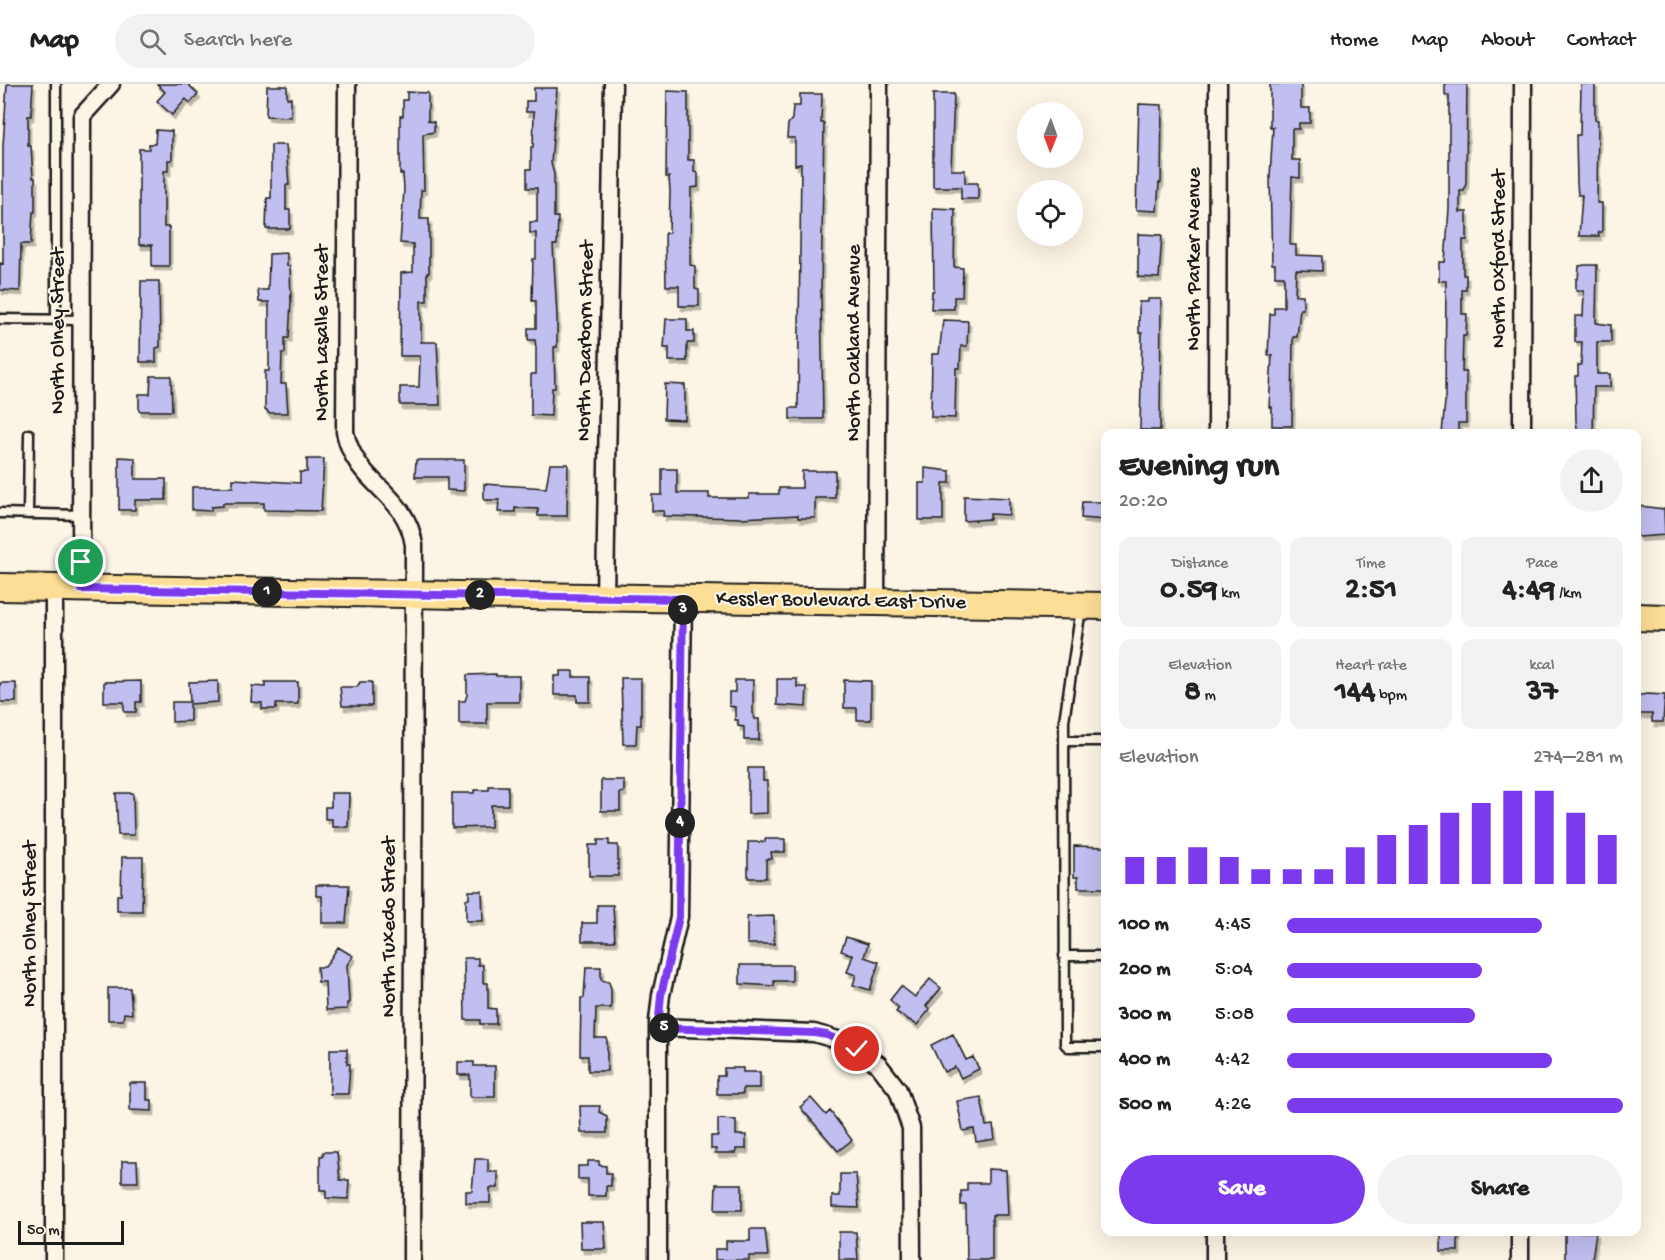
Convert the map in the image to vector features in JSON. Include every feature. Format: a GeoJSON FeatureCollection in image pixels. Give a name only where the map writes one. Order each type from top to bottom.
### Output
{"type":"FeatureCollection","features":[{"type":"Feature","properties":{"kind":"main road","name":"Kessler Boulevard East Drive"},"geometry":{"type":"LineString","coordinates":[[0,587],[1094,606]]}},
{"type":"Feature","properties":{"kind":"main road"},"geometry":{"type":"LineString","coordinates":[[1641,617],[1665,618]]}},
{"type":"Feature","properties":{"kind":"street","name":"North Olney Street"},"geometry":{"type":"LineString","coordinates":[[81,589],[82,116],[111,84]]}},
{"type":"Feature","properties":{"kind":"street","name":"North Lasalle Street"},"geometry":{"type":"LineString","coordinates":[[347,84],[345,432],[359,468],[372,483],[392,498],[410,525],[414,551],[412,594]]}},
{"type":"Feature","properties":{"kind":"street","name":"North Dearborn Street"},"geometry":{"type":"LineString","coordinates":[[605,598],[613,84]]}},
{"type":"Feature","properties":{"kind":"street","name":"North Oakland Avenue"},"geometry":{"type":"LineString","coordinates":[[876,602],[879,84]]}},
{"type":"Feature","properties":{"kind":"street","name":"North Parker Avenue"},"geometry":{"type":"LineString","coordinates":[[1217,429],[1218,84]]}},
{"type":"Feature","properties":{"kind":"street","name":"North Oxford Street"},"geometry":{"type":"LineString","coordinates":[[1522,429],[1523,84]]}},
{"type":"Feature","properties":{"kind":"street","name":"North Olney Street"},"geometry":{"type":"LineString","coordinates":[[54,588],[54,1260]]}},
{"type":"Feature","properties":{"kind":"street","name":"North Tuxedo Street"},"geometry":{"type":"LineString","coordinates":[[412,594],[412,1260]]}},
{"type":"Feature","properties":{"kind":"street"},"geometry":{"type":"LineString","coordinates":[[658,1260],[658,1028],[661,995],[679,917],[683,599]]}},
{"type":"Feature","properties":{"kind":"street"},"geometry":{"type":"LineString","coordinates":[[658,1028],[814,1033],[845,1042],[878,1064],[898,1090],[911,1128],[912,1260]]}},
{"type":"Feature","properties":{"kind":"street"},"geometry":{"type":"LineString","coordinates":[[1215,1236],[1215,1260]]}},
{"type":"Feature","properties":{"kind":"street"},"geometry":{"type":"LineString","coordinates":[[1520,1236],[1520,1260]]}},
{"type":"Feature","properties":{"kind":"lane"},"geometry":{"type":"LineString","coordinates":[[56,84],[56,320]]}},
{"type":"Feature","properties":{"kind":"lane"},"geometry":{"type":"LineString","coordinates":[[0,319],[81,320]]}},
{"type":"Feature","properties":{"kind":"lane"},"geometry":{"type":"LineString","coordinates":[[28,514],[29,434]]}},
{"type":"Feature","properties":{"kind":"lane"},"geometry":{"type":"LineString","coordinates":[[0,513],[81,515]]}},
{"type":"Feature","properties":{"kind":"lane"},"geometry":{"type":"LineString","coordinates":[[1094,606],[1064,721],[1065,1044],[1068,1047],[1101,1047]]}},
{"type":"Feature","properties":{"kind":"lane"},"geometry":{"type":"LineString","coordinates":[[1064,741],[1101,741]]}},
{"type":"Feature","properties":{"kind":"lane"},"geometry":{"type":"LineString","coordinates":[[1064,956],[1101,956]]}},
{"type":"Feature","properties":{"kind":"building"},"geometry":{"type":"Polygon","coordinates":[[[7,84],[33,84],[31,116],[28,116],[28,146],[31,146],[33,178],[35,178],[35,212],[33,212],[31,244],[21,244],[20,291],[0,290],[0,263],[3,264],[3,146],[7,84]]]}},
{"type":"Feature","properties":{"kind":"building"},"geometry":{"type":"Polygon","coordinates":[[[157,84],[188,84],[198,94],[190,103],[186,99],[172,115],[157,101],[165,92],[157,84]]]}},
{"type":"Feature","properties":{"kind":"building"},"geometry":{"type":"Polygon","coordinates":[[[1270,84],[1301,84],[1301,108],[1310,108],[1310,123],[1299,123],[1299,129],[1292,129],[1292,160],[1300,160],[1300,178],[1292,177],[1290,245],[1296,245],[1296,255],[1322,256],[1322,271],[1296,270],[1295,295],[1303,295],[1303,309],[1300,309],[1297,337],[1293,337],[1292,426],[1272,426],[1272,407],[1269,407],[1272,355],[1268,355],[1270,314],[1274,314],[1274,307],[1284,307],[1284,276],[1275,276],[1275,264],[1272,264],[1270,177],[1273,127],[1270,127],[1270,84]]]}},
{"type":"Feature","properties":{"kind":"building"},"geometry":{"type":"Polygon","coordinates":[[[1445,84],[1467,84],[1466,183],[1464,191],[1460,191],[1460,212],[1467,212],[1467,240],[1463,240],[1463,275],[1466,275],[1466,290],[1462,290],[1462,314],[1467,314],[1466,336],[1463,336],[1462,372],[1466,372],[1466,423],[1458,423],[1458,429],[1442,429],[1445,401],[1446,281],[1439,281],[1439,262],[1445,262],[1449,209],[1449,95],[1445,95],[1445,84]]]}},
{"type":"Feature","properties":{"kind":"building"},"geometry":{"type":"Polygon","coordinates":[[[1581,84],[1595,84],[1595,120],[1598,120],[1597,203],[1602,203],[1602,232],[1598,232],[1599,236],[1579,236],[1582,195],[1578,195],[1576,135],[1580,135],[1581,84]]]}},
{"type":"Feature","properties":{"kind":"building"},"geometry":{"type":"Polygon","coordinates":[[[267,86],[287,86],[287,98],[291,98],[291,117],[266,116],[267,86]]]}},
{"type":"Feature","properties":{"kind":"building"},"geometry":{"type":"Polygon","coordinates":[[[534,88],[557,88],[551,163],[554,174],[554,217],[558,217],[557,245],[553,245],[557,347],[554,347],[555,388],[552,388],[551,416],[531,415],[531,374],[536,374],[536,348],[535,340],[528,340],[528,328],[536,328],[536,301],[532,301],[536,233],[530,233],[530,222],[537,222],[537,188],[527,188],[527,169],[531,169],[534,112],[526,112],[526,101],[534,101],[534,88]]]}},
{"type":"Feature","properties":{"kind":"building"},"geometry":{"type":"Polygon","coordinates":[[[667,91],[688,92],[688,160],[694,160],[694,172],[698,173],[698,187],[691,188],[690,265],[695,266],[695,289],[699,290],[699,306],[679,306],[679,286],[666,286],[665,233],[669,233],[670,191],[669,177],[666,177],[667,91]]]}},
{"type":"Feature","properties":{"kind":"building"},"geometry":{"type":"Polygon","coordinates":[[[407,92],[428,93],[428,121],[434,122],[434,132],[423,134],[424,190],[421,190],[420,219],[429,219],[429,273],[427,273],[427,301],[421,301],[421,342],[437,342],[440,405],[400,405],[400,387],[419,387],[420,356],[400,356],[401,273],[413,272],[413,244],[400,243],[404,190],[403,174],[400,174],[400,116],[403,116],[403,100],[407,100],[407,92]]]}},
{"type":"Feature","properties":{"kind":"building"},"geometry":{"type":"Polygon","coordinates":[[[800,94],[822,94],[821,123],[824,123],[821,290],[823,419],[790,419],[790,408],[798,408],[801,164],[795,165],[795,138],[787,138],[793,106],[800,106],[800,94]]]}},
{"type":"Feature","properties":{"kind":"building"},"geometry":{"type":"Polygon","coordinates":[[[933,94],[954,94],[951,170],[965,170],[965,183],[978,183],[978,199],[961,199],[961,187],[933,187],[933,94]]]}},
{"type":"Feature","properties":{"kind":"building"},"geometry":{"type":"Polygon","coordinates":[[[1139,104],[1162,105],[1161,183],[1159,183],[1157,211],[1136,210],[1139,104]]]}},
{"type":"Feature","properties":{"kind":"building"},"geometry":{"type":"Polygon","coordinates":[[[156,130],[172,131],[172,160],[168,160],[168,171],[164,171],[164,227],[169,227],[169,266],[152,266],[152,245],[139,245],[139,149],[149,149],[149,144],[155,144],[156,130]]]}},
{"type":"Feature","properties":{"kind":"building"},"geometry":{"type":"Polygon","coordinates":[[[271,145],[286,145],[289,185],[286,185],[286,210],[290,210],[290,229],[266,229],[267,198],[271,198],[271,145]]]}},
{"type":"Feature","properties":{"kind":"building"},"geometry":{"type":"Polygon","coordinates":[[[933,208],[955,209],[954,267],[963,268],[962,297],[954,297],[954,309],[931,309],[932,291],[934,291],[933,208]]]}},
{"type":"Feature","properties":{"kind":"building"},"geometry":{"type":"Polygon","coordinates":[[[1138,234],[1162,235],[1159,278],[1138,277],[1138,234]]]}},
{"type":"Feature","properties":{"kind":"building"},"geometry":{"type":"Polygon","coordinates":[[[287,253],[287,266],[290,266],[291,301],[289,338],[285,338],[285,353],[282,353],[281,384],[286,384],[288,413],[268,413],[265,410],[265,371],[269,371],[269,302],[259,302],[258,290],[268,290],[269,254],[287,253]]]}},
{"type":"Feature","properties":{"kind":"building"},"geometry":{"type":"Polygon","coordinates":[[[1597,265],[1596,323],[1611,325],[1611,342],[1597,342],[1597,374],[1610,374],[1610,387],[1594,387],[1593,429],[1577,429],[1576,421],[1575,376],[1578,376],[1578,365],[1581,365],[1582,342],[1575,342],[1575,316],[1583,316],[1584,291],[1576,291],[1579,266],[1597,265]]]}},
{"type":"Feature","properties":{"kind":"building"},"geometry":{"type":"Polygon","coordinates":[[[141,281],[159,281],[160,347],[156,348],[156,362],[140,362],[141,281]]]}},
{"type":"Feature","properties":{"kind":"building"},"geometry":{"type":"Polygon","coordinates":[[[1148,299],[1161,299],[1160,429],[1140,429],[1142,333],[1139,333],[1139,302],[1148,302],[1148,299]]]}},
{"type":"Feature","properties":{"kind":"building"},"geometry":{"type":"Polygon","coordinates":[[[666,319],[687,319],[687,331],[694,331],[694,343],[687,343],[687,361],[669,361],[669,348],[664,348],[666,319]]]}},
{"type":"Feature","properties":{"kind":"building"},"geometry":{"type":"Polygon","coordinates":[[[943,320],[968,321],[967,346],[961,346],[960,368],[956,368],[955,418],[931,417],[932,354],[939,354],[943,320]]]}},
{"type":"Feature","properties":{"kind":"building"},"geometry":{"type":"Polygon","coordinates":[[[151,376],[171,376],[172,411],[139,411],[139,394],[150,394],[151,376]]]}},
{"type":"Feature","properties":{"kind":"building"},"geometry":{"type":"Polygon","coordinates":[[[665,384],[685,385],[685,420],[664,419],[665,384]]]}},
{"type":"Feature","properties":{"kind":"building"},"geometry":{"type":"Polygon","coordinates":[[[119,457],[135,458],[135,479],[166,479],[166,500],[135,500],[135,510],[119,510],[119,457]]]}},
{"type":"Feature","properties":{"kind":"building"},"geometry":{"type":"Polygon","coordinates":[[[307,459],[324,459],[321,511],[264,510],[264,503],[223,503],[223,506],[211,507],[211,511],[192,510],[192,487],[233,487],[233,479],[300,483],[300,472],[307,472],[307,459]]]}},
{"type":"Feature","properties":{"kind":"building"},"geometry":{"type":"Polygon","coordinates":[[[416,460],[464,460],[464,491],[447,490],[447,477],[415,477],[416,460]]]}},
{"type":"Feature","properties":{"kind":"building"},"geometry":{"type":"Polygon","coordinates":[[[550,464],[568,464],[567,516],[538,516],[538,509],[515,508],[515,512],[498,512],[499,500],[484,500],[484,484],[546,488],[550,464]]]}},
{"type":"Feature","properties":{"kind":"building"},"geometry":{"type":"Polygon","coordinates":[[[925,468],[950,471],[950,483],[943,483],[943,520],[919,520],[919,483],[925,483],[925,468]]]}},
{"type":"Feature","properties":{"kind":"building"},"geometry":{"type":"Polygon","coordinates":[[[662,469],[677,469],[677,493],[709,493],[709,498],[749,498],[749,494],[779,494],[779,488],[802,488],[802,471],[835,471],[835,498],[815,498],[815,518],[798,518],[798,515],[741,518],[663,516],[664,511],[652,511],[652,495],[662,495],[662,469]]]}},
{"type":"Feature","properties":{"kind":"building"},"geometry":{"type":"Polygon","coordinates":[[[964,496],[1009,498],[1009,515],[990,514],[990,519],[964,521],[964,496]]]}},
{"type":"Feature","properties":{"kind":"building"},"geometry":{"type":"Polygon","coordinates":[[[1082,502],[1101,502],[1101,520],[1081,518],[1082,502]]]}},
{"type":"Feature","properties":{"kind":"building"},"geometry":{"type":"Polygon","coordinates":[[[1641,506],[1664,509],[1665,535],[1641,537],[1641,506]]]}},
{"type":"Feature","properties":{"kind":"building"},"geometry":{"type":"Polygon","coordinates":[[[560,671],[573,671],[573,677],[590,677],[590,702],[577,702],[577,695],[554,695],[554,676],[560,676],[560,671]]]}},
{"type":"Feature","properties":{"kind":"building"},"geometry":{"type":"Polygon","coordinates":[[[496,674],[496,676],[519,676],[519,702],[487,702],[487,724],[459,724],[459,701],[465,701],[467,695],[467,675],[496,674]]]}},
{"type":"Feature","properties":{"kind":"building"},"geometry":{"type":"Polygon","coordinates":[[[621,678],[641,678],[641,725],[637,725],[636,744],[623,744],[621,678]]]}},
{"type":"Feature","properties":{"kind":"building"},"geometry":{"type":"Polygon","coordinates":[[[777,679],[797,679],[797,687],[807,687],[806,707],[777,705],[777,679]]]}},
{"type":"Feature","properties":{"kind":"building"},"geometry":{"type":"Polygon","coordinates":[[[735,680],[753,680],[753,713],[755,719],[759,719],[759,740],[744,740],[744,727],[738,726],[738,720],[735,720],[735,707],[729,706],[729,692],[735,692],[735,680]]]}},
{"type":"Feature","properties":{"kind":"building"},"geometry":{"type":"Polygon","coordinates":[[[844,680],[871,681],[871,720],[857,720],[857,708],[844,708],[844,680]]]}},
{"type":"Feature","properties":{"kind":"building"},"geometry":{"type":"Polygon","coordinates":[[[141,681],[141,702],[136,702],[136,712],[124,712],[124,702],[104,702],[104,682],[141,681]]]}},
{"type":"Feature","properties":{"kind":"building"},"geometry":{"type":"Polygon","coordinates":[[[218,681],[218,702],[190,704],[190,721],[172,722],[172,702],[190,702],[189,682],[218,681]]]}},
{"type":"Feature","properties":{"kind":"building"},"geometry":{"type":"Polygon","coordinates":[[[265,682],[298,682],[298,704],[276,704],[276,709],[262,709],[262,703],[251,702],[252,686],[265,687],[265,682]]]}},
{"type":"Feature","properties":{"kind":"building"},"geometry":{"type":"Polygon","coordinates":[[[360,682],[372,682],[372,706],[342,706],[340,687],[357,687],[360,682]]]}},
{"type":"Feature","properties":{"kind":"building"},"geometry":{"type":"Polygon","coordinates":[[[0,683],[16,683],[16,702],[0,702],[0,683]]]}},
{"type":"Feature","properties":{"kind":"building"},"geometry":{"type":"Polygon","coordinates":[[[1641,695],[1665,695],[1663,722],[1652,722],[1652,714],[1641,714],[1641,695]]]}},
{"type":"Feature","properties":{"kind":"building"},"geometry":{"type":"Polygon","coordinates":[[[748,768],[763,768],[763,781],[767,781],[767,813],[748,814],[748,768]]]}},
{"type":"Feature","properties":{"kind":"building"},"geometry":{"type":"Polygon","coordinates":[[[601,780],[624,780],[624,792],[620,793],[620,811],[601,811],[601,780]]]}},
{"type":"Feature","properties":{"kind":"building"},"geometry":{"type":"Polygon","coordinates":[[[489,786],[508,786],[508,805],[491,805],[491,827],[452,828],[452,793],[474,793],[474,790],[489,790],[489,786]]]}},
{"type":"Feature","properties":{"kind":"building"},"geometry":{"type":"Polygon","coordinates":[[[116,793],[133,793],[134,835],[118,835],[116,793]]]}},
{"type":"Feature","properties":{"kind":"building"},"geometry":{"type":"Polygon","coordinates":[[[331,793],[349,793],[348,827],[332,827],[332,819],[325,819],[325,807],[331,807],[331,793]]]}},
{"type":"Feature","properties":{"kind":"building"},"geometry":{"type":"Polygon","coordinates":[[[765,839],[785,839],[785,852],[771,852],[772,859],[766,859],[766,878],[748,878],[748,842],[765,842],[765,839]]]}},
{"type":"Feature","properties":{"kind":"building"},"geometry":{"type":"Polygon","coordinates":[[[598,840],[609,840],[609,845],[618,845],[618,876],[589,876],[589,845],[598,845],[598,840]]]}},
{"type":"Feature","properties":{"kind":"building"},"geometry":{"type":"Polygon","coordinates":[[[1074,846],[1101,847],[1101,888],[1078,888],[1078,877],[1074,877],[1074,846]]]}},
{"type":"Feature","properties":{"kind":"building"},"geometry":{"type":"Polygon","coordinates":[[[122,857],[143,857],[142,911],[117,911],[117,895],[121,895],[122,857]]]}},
{"type":"Feature","properties":{"kind":"building"},"geometry":{"type":"Polygon","coordinates":[[[316,885],[349,885],[346,923],[322,923],[322,896],[316,896],[316,885]]]}},
{"type":"Feature","properties":{"kind":"building"},"geometry":{"type":"Polygon","coordinates":[[[469,891],[482,891],[483,921],[466,921],[466,899],[469,899],[469,891]]]}},
{"type":"Feature","properties":{"kind":"building"},"geometry":{"type":"Polygon","coordinates":[[[597,905],[613,905],[615,941],[582,941],[582,923],[597,923],[597,905]]]}},
{"type":"Feature","properties":{"kind":"building"},"geometry":{"type":"Polygon","coordinates":[[[774,916],[774,944],[747,944],[747,917],[774,916]]]}},
{"type":"Feature","properties":{"kind":"building"},"geometry":{"type":"Polygon","coordinates":[[[846,937],[868,944],[864,957],[879,962],[870,990],[853,985],[856,975],[847,972],[853,955],[841,951],[846,937]]]}},
{"type":"Feature","properties":{"kind":"building"},"geometry":{"type":"Polygon","coordinates":[[[338,947],[353,956],[347,965],[349,1003],[347,1003],[347,1009],[326,1010],[325,982],[318,982],[317,967],[325,967],[338,947]]]}},
{"type":"Feature","properties":{"kind":"building"},"geometry":{"type":"Polygon","coordinates":[[[464,958],[478,958],[478,965],[483,965],[483,983],[488,983],[488,1008],[496,1009],[496,1024],[480,1024],[480,1020],[465,1020],[464,958]]]}},
{"type":"Feature","properties":{"kind":"building"},"geometry":{"type":"Polygon","coordinates":[[[740,965],[792,965],[792,981],[774,981],[774,986],[740,984],[740,965]]]}},
{"type":"Feature","properties":{"kind":"building"},"geometry":{"type":"Polygon","coordinates":[[[586,967],[601,967],[601,980],[609,982],[611,989],[611,1008],[596,1008],[595,1038],[607,1038],[607,1071],[588,1071],[588,1056],[580,1056],[581,998],[584,998],[586,967]]]}},
{"type":"Feature","properties":{"kind":"building"},"geometry":{"type":"Polygon","coordinates":[[[930,979],[941,988],[926,1006],[930,1009],[917,1025],[896,1012],[899,1008],[890,1000],[901,986],[915,997],[930,979]]]}},
{"type":"Feature","properties":{"kind":"building"},"geometry":{"type":"Polygon","coordinates":[[[108,988],[130,988],[132,1014],[124,1013],[123,1020],[108,1020],[108,988]]]}},
{"type":"Feature","properties":{"kind":"building"},"geometry":{"type":"Polygon","coordinates":[[[953,1034],[966,1060],[973,1057],[979,1069],[961,1078],[955,1067],[944,1072],[931,1045],[953,1034]]]}},
{"type":"Feature","properties":{"kind":"building"},"geometry":{"type":"Polygon","coordinates":[[[330,1049],[347,1049],[347,1064],[350,1064],[348,1094],[330,1094],[330,1049]]]}},
{"type":"Feature","properties":{"kind":"building"},"geometry":{"type":"Polygon","coordinates":[[[458,1062],[474,1062],[474,1066],[495,1066],[495,1097],[470,1097],[470,1075],[458,1075],[458,1062]]]}},
{"type":"Feature","properties":{"kind":"building"},"geometry":{"type":"Polygon","coordinates":[[[724,1068],[743,1068],[743,1072],[760,1072],[760,1088],[743,1088],[743,1094],[717,1094],[717,1076],[724,1076],[724,1068]]]}},
{"type":"Feature","properties":{"kind":"building"},"geometry":{"type":"Polygon","coordinates":[[[130,1083],[147,1083],[147,1100],[152,1100],[152,1111],[130,1110],[130,1083]]]}},
{"type":"Feature","properties":{"kind":"building"},"geometry":{"type":"Polygon","coordinates":[[[981,1097],[986,1126],[993,1125],[995,1139],[976,1142],[974,1129],[963,1131],[957,1101],[981,1097]]]}},
{"type":"Feature","properties":{"kind":"building"},"geometry":{"type":"Polygon","coordinates":[[[811,1098],[826,1115],[830,1111],[852,1140],[838,1151],[800,1107],[811,1098]]]}},
{"type":"Feature","properties":{"kind":"building"},"geometry":{"type":"Polygon","coordinates":[[[580,1106],[600,1106],[599,1112],[607,1116],[607,1133],[581,1133],[580,1106]]]}},
{"type":"Feature","properties":{"kind":"building"},"geometry":{"type":"Polygon","coordinates":[[[718,1119],[736,1120],[736,1135],[746,1135],[746,1149],[736,1149],[736,1153],[716,1153],[716,1149],[711,1149],[711,1136],[718,1136],[718,1119]]]}},
{"type":"Feature","properties":{"kind":"building"},"geometry":{"type":"Polygon","coordinates":[[[323,1152],[337,1152],[340,1180],[349,1180],[348,1199],[326,1198],[326,1190],[320,1190],[320,1156],[323,1156],[323,1152]]]}},
{"type":"Feature","properties":{"kind":"building"},"geometry":{"type":"Polygon","coordinates":[[[475,1159],[488,1159],[488,1172],[498,1172],[498,1188],[490,1188],[490,1203],[466,1203],[466,1191],[472,1191],[475,1159]]]}},
{"type":"Feature","properties":{"kind":"building"},"geometry":{"type":"Polygon","coordinates":[[[122,1161],[137,1161],[138,1182],[122,1182],[122,1161]]]}},
{"type":"Feature","properties":{"kind":"building"},"geometry":{"type":"Polygon","coordinates":[[[588,1161],[599,1161],[599,1165],[606,1166],[606,1173],[611,1173],[611,1186],[606,1186],[606,1196],[588,1196],[588,1179],[578,1179],[578,1166],[588,1166],[588,1161]]]}},
{"type":"Feature","properties":{"kind":"building"},"geometry":{"type":"Polygon","coordinates":[[[988,1169],[1006,1170],[1008,1215],[992,1215],[992,1260],[967,1260],[966,1205],[961,1205],[961,1191],[967,1191],[967,1183],[988,1183],[988,1169]]]}},
{"type":"Feature","properties":{"kind":"building"},"geometry":{"type":"Polygon","coordinates":[[[840,1174],[856,1174],[859,1208],[832,1207],[832,1196],[840,1196],[840,1174]]]}},
{"type":"Feature","properties":{"kind":"building"},"geometry":{"type":"Polygon","coordinates":[[[716,1184],[742,1184],[742,1210],[715,1210],[716,1184]]]}},
{"type":"Feature","properties":{"kind":"building"},"geometry":{"type":"Polygon","coordinates":[[[580,1222],[604,1222],[606,1249],[581,1249],[580,1222]]]}},
{"type":"Feature","properties":{"kind":"building"},"geometry":{"type":"Polygon","coordinates":[[[750,1229],[765,1229],[768,1256],[749,1256],[749,1260],[715,1260],[715,1249],[726,1249],[726,1241],[750,1241],[750,1229]]]}},
{"type":"Feature","properties":{"kind":"building"},"geometry":{"type":"Polygon","coordinates":[[[839,1232],[856,1232],[858,1260],[839,1260],[839,1232]]]}},
{"type":"Feature","properties":{"kind":"building"},"geometry":{"type":"Polygon","coordinates":[[[1441,1236],[1458,1236],[1458,1251],[1441,1251],[1441,1236]]]}},
{"type":"Feature","properties":{"kind":"building"},"geometry":{"type":"Polygon","coordinates":[[[1565,1236],[1595,1236],[1592,1260],[1565,1260],[1565,1236]]]}},
{"type":"Feature","properties":{"kind":"route"},"geometry":{"type":"LineString","coordinates":[[81,562],[81,589],[683,599],[679,917],[661,995],[658,1028],[801,1031],[827,1035],[857,1049]]}}]}
